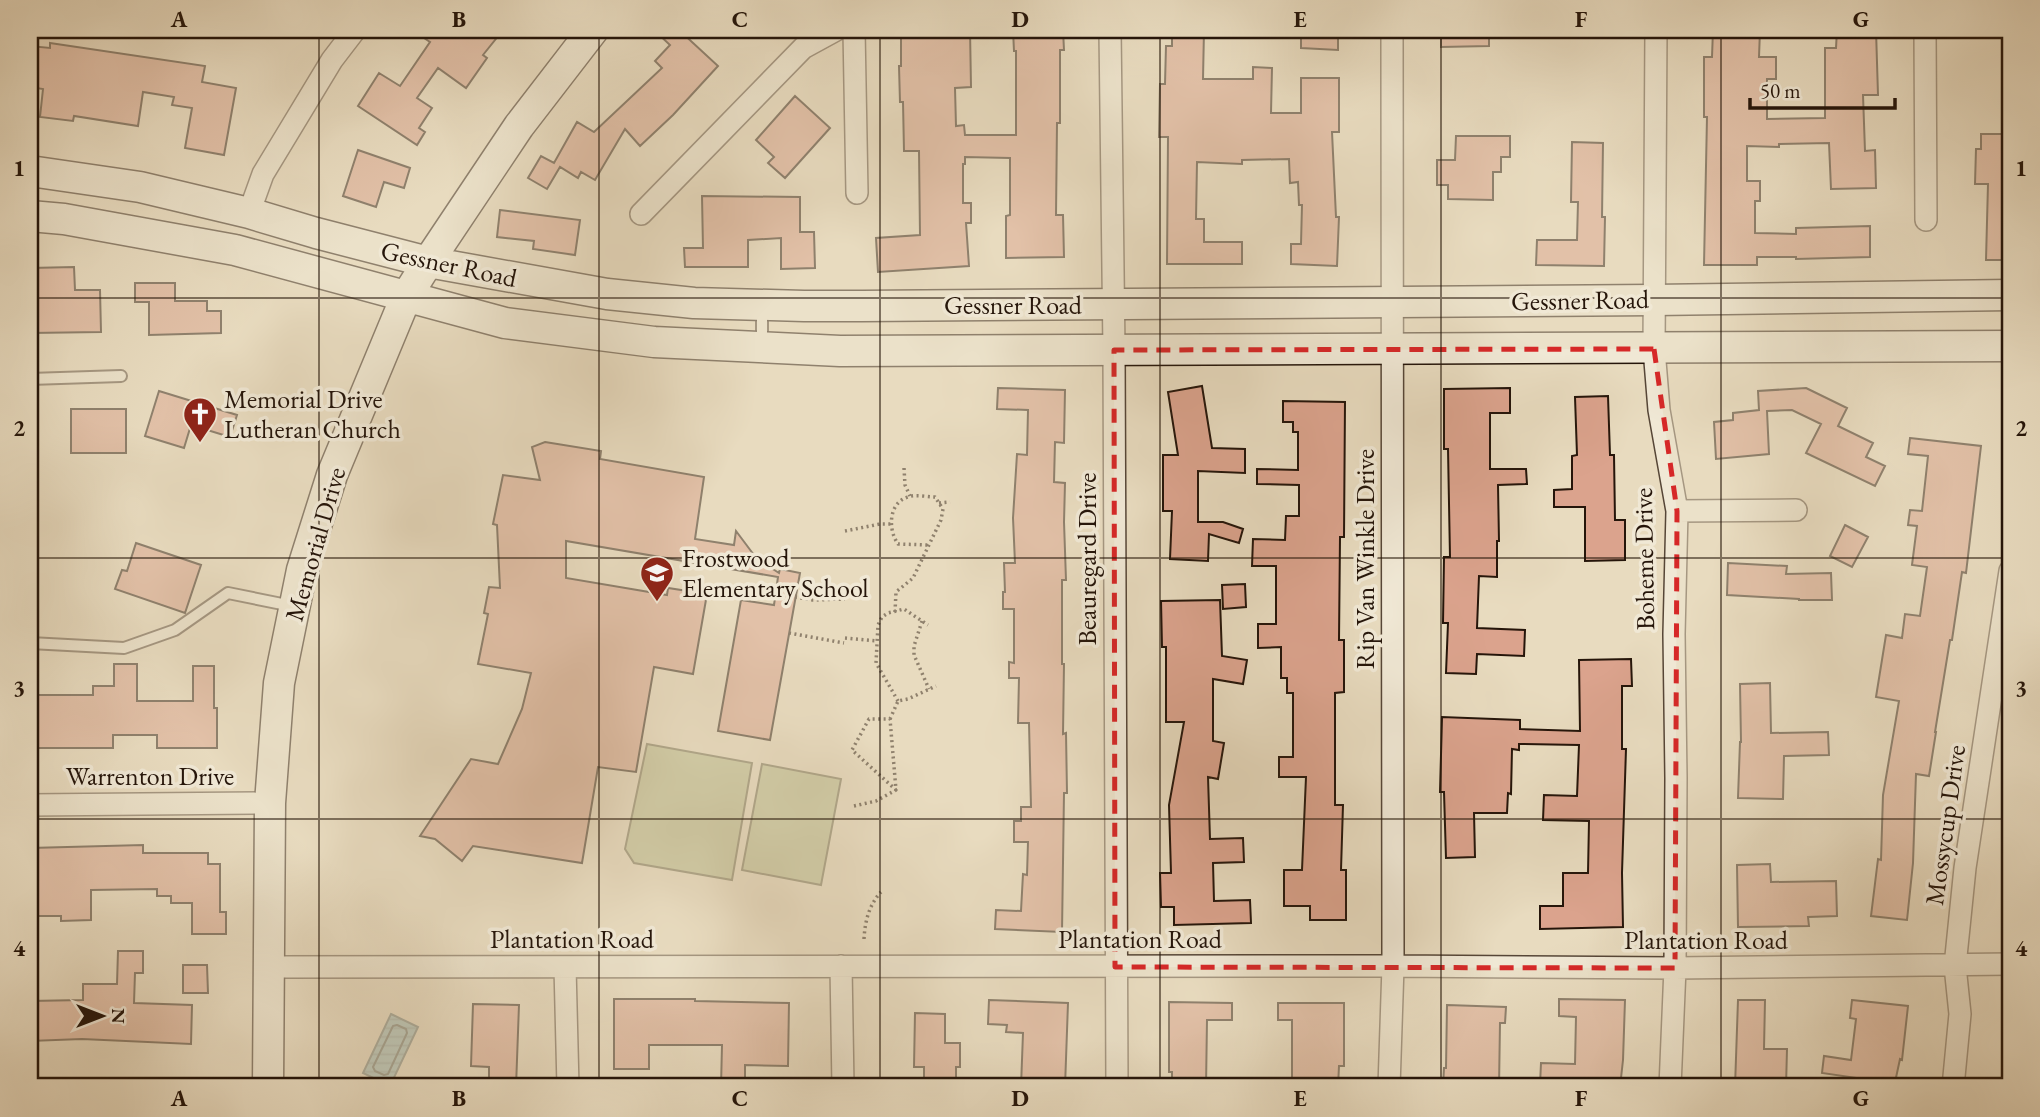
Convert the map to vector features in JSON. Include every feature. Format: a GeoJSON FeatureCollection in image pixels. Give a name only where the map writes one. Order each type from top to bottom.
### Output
{"type":"FeatureCollection","features":[{"type":"Feature","properties":{"kind":"main road","name":"Memorial Drive"},"geometry":{"type":"LineString","coordinates":[[268,1087],[270,803],[279,683],[302,570],[332,475],[407,298],[519,126],[593,30]]}},
{"type":"Feature","properties":{"kind":"main road","name":"Gessner Road"},"geometry":{"type":"LineString","coordinates":[[30,171],[140,187],[249,213],[428,262],[607,294],[694,303],[827,306],[2010,295]]}},
{"type":"Feature","properties":{"kind":"main road","name":"Gessner Road"},"geometry":{"type":"LineString","coordinates":[[30,216],[64,219],[235,250],[505,323],[654,342],[840,351],[2010,346]]}},
{"type":"Feature","properties":{"kind":"street"},"geometry":{"type":"LineString","coordinates":[[249,213],[263,174],[332,60],[355,30]]}},
{"type":"Feature","properties":{"kind":"street"},"geometry":{"type":"LineString","coordinates":[[641,214],[803,48],[836,30]]}},
{"type":"Feature","properties":{"kind":"street"},"geometry":{"type":"LineString","coordinates":[[854,30],[857,193]]}},
{"type":"Feature","properties":{"kind":"street","name":"Beauregard Drive"},"geometry":{"type":"LineString","coordinates":[[1110,30],[1114,304],[1116,1087]]}},
{"type":"Feature","properties":{"kind":"street","name":"Rip Van Winkle Drive"},"geometry":{"type":"LineString","coordinates":[[1389,1087],[1393,966],[1392,30]]}},
{"type":"Feature","properties":{"kind":"street","name":"Boheme Drive"},"geometry":{"type":"LineString","coordinates":[[1656,30],[1654,349],[1659,410],[1677,511],[1674,634],[1675,968],[1670,1087]]}},
{"type":"Feature","properties":{"kind":"street"},"geometry":{"type":"LineString","coordinates":[[1925,30],[1926,220]]}},
{"type":"Feature","properties":{"kind":"street"},"geometry":{"type":"LineString","coordinates":[[1677,511],[1797,510]]}},
{"type":"Feature","properties":{"kind":"street","name":"Mossycup Drive"},"geometry":{"type":"LineString","coordinates":[[1953,1087],[1960,1014],[1955,966],[1965,868],[2010,571]]}},
{"type":"Feature","properties":{"kind":"street","name":"Warrenton Drive"},"geometry":{"type":"LineString","coordinates":[[30,805],[270,803]]}},
{"type":"Feature","properties":{"kind":"street","name":"Plantation Road"},"geometry":{"type":"LineString","coordinates":[[269,967],[1675,968],[2010,964]]}},
{"type":"Feature","properties":{"kind":"street"},"geometry":{"type":"LineString","coordinates":[[841,966],[843,1087]]}},
{"type":"Feature","properties":{"kind":"street"},"geometry":{"type":"LineString","coordinates":[[565,967],[568,1087]]}},
{"type":"Feature","properties":{"kind":"lane"},"geometry":{"type":"LineString","coordinates":[[762,305],[762,348]]}},
{"type":"Feature","properties":{"kind":"lane"},"geometry":{"type":"LineString","coordinates":[[30,379],[121,376]]}},
{"type":"Feature","properties":{"kind":"lane"},"geometry":{"type":"LineString","coordinates":[[30,643],[124,648],[175,630],[228,593],[295,607]]}},
{"type":"Feature","properties":{"kind":"path"},"geometry":{"type":"LineString","coordinates":[[904,468],[905,485],[910,496]]}},
{"type":"Feature","properties":{"kind":"path"},"geometry":{"type":"LineString","coordinates":[[895,612],[896,592],[913,578],[941,520],[943,509],[935,497],[910,496],[898,501],[893,512],[892,536],[898,544],[928,545]]}},
{"type":"Feature","properties":{"kind":"path"},"geometry":{"type":"LineString","coordinates":[[939,503],[950,502]]}},
{"type":"Feature","properties":{"kind":"path"},"geometry":{"type":"LineString","coordinates":[[845,531],[892,524]]}},
{"type":"Feature","properties":{"kind":"path"},"geometry":{"type":"LineString","coordinates":[[796,597],[813,600],[845,599]]}},
{"type":"Feature","properties":{"kind":"path"},"geometry":{"type":"LineString","coordinates":[[898,701],[876,663],[878,625],[882,618],[904,609],[928,625]]}},
{"type":"Feature","properties":{"kind":"path"},"geometry":{"type":"LineString","coordinates":[[922,621],[914,655],[929,689]]}},
{"type":"Feature","properties":{"kind":"path"},"geometry":{"type":"LineString","coordinates":[[789,633],[877,641]]}},
{"type":"Feature","properties":{"kind":"path"},"geometry":{"type":"LineString","coordinates":[[898,701],[936,686]]}},
{"type":"Feature","properties":{"kind":"path"},"geometry":{"type":"LineString","coordinates":[[896,790],[890,719],[898,701]]}},
{"type":"Feature","properties":{"kind":"path"},"geometry":{"type":"LineString","coordinates":[[890,719],[869,719],[852,750],[896,790]]}},
{"type":"Feature","properties":{"kind":"path"},"geometry":{"type":"LineString","coordinates":[[854,806],[876,801],[896,790]]}},
{"type":"Feature","properties":{"kind":"path"},"geometry":{"type":"LineString","coordinates":[[864,939],[867,918],[881,892]]}},
{"type":"Feature","properties":{"kind":"highlighted area"},"geometry":{"type":"Polygon","coordinates":[[[1654,349],[1677,511],[1675,968],[1115,967],[1114,350],[1654,349]]]}},
{"type":"Feature","properties":{"kind":"green space"},"geometry":{"type":"Polygon","coordinates":[[[647,744],[752,763],[732,880],[634,863],[625,849],[647,744]]]}},
{"type":"Feature","properties":{"kind":"green space"},"geometry":{"type":"Polygon","coordinates":[[[762,764],[841,779],[821,885],[742,870],[762,764]]]}},
{"type":"Feature","properties":{"kind":"water"},"geometry":{"type":"Polygon","coordinates":[[[391,1014],[418,1027],[390,1086],[363,1073],[391,1014]]]}},
{"type":"Feature","properties":{"kind":"building"},"geometry":{"type":"Polygon","coordinates":[[[412,30],[503,30],[483,55],[487,58],[466,88],[438,68],[417,98],[432,108],[419,128],[425,132],[417,145],[358,106],[379,73],[400,86],[430,42],[412,30]]]}},
{"type":"Feature","properties":{"kind":"building"},"geometry":{"type":"Polygon","coordinates":[[[654,30],[679,30],[718,66],[640,146],[625,129],[595,180],[581,172],[578,178],[560,167],[547,189],[528,178],[541,156],[554,163],[577,122],[594,132],[662,68],[655,61],[670,45],[654,30]]]}},
{"type":"Feature","properties":{"kind":"building"},"geometry":{"type":"Polygon","coordinates":[[[901,30],[970,30],[971,87],[955,88],[956,126],[964,125],[965,135],[1016,135],[1016,51],[1013,30],[1063,30],[1064,50],[1060,50],[1060,123],[1057,123],[1056,215],[1063,215],[1064,257],[1006,258],[1006,216],[1010,215],[1010,158],[965,157],[963,203],[971,203],[971,223],[966,223],[969,266],[878,272],[876,238],[920,235],[919,151],[904,151],[899,66],[901,30]]]}},
{"type":"Feature","properties":{"kind":"building"},"geometry":{"type":"Polygon","coordinates":[[[1172,30],[1204,30],[1203,79],[1253,79],[1253,67],[1272,68],[1271,113],[1301,113],[1301,78],[1339,78],[1339,132],[1332,132],[1336,217],[1339,217],[1337,266],[1291,264],[1291,244],[1301,244],[1302,205],[1299,205],[1298,182],[1290,183],[1289,159],[1242,160],[1242,164],[1197,162],[1196,219],[1204,219],[1204,242],[1242,242],[1242,264],[1167,264],[1168,137],[1159,137],[1160,84],[1165,84],[1166,46],[1172,46],[1172,30]]]}},
{"type":"Feature","properties":{"kind":"building"},"geometry":{"type":"Polygon","coordinates":[[[1301,30],[1338,30],[1338,50],[1301,48],[1301,30]]]}},
{"type":"Feature","properties":{"kind":"building"},"geometry":{"type":"Polygon","coordinates":[[[1441,30],[1489,30],[1489,46],[1441,47],[1441,30]]]}},
{"type":"Feature","properties":{"kind":"building"},"geometry":{"type":"Polygon","coordinates":[[[1713,30],[1760,30],[1759,57],[1776,57],[1776,79],[1767,79],[1767,119],[1825,118],[1825,48],[1836,48],[1837,30],[1876,30],[1878,95],[1863,95],[1865,151],[1875,150],[1876,188],[1831,189],[1829,143],[1779,144],[1779,147],[1747,146],[1747,181],[1760,181],[1760,201],[1755,201],[1755,233],[1796,234],[1796,228],[1870,226],[1870,257],[1757,257],[1757,265],[1704,265],[1707,117],[1704,117],[1704,57],[1712,57],[1713,30]]]}},
{"type":"Feature","properties":{"kind":"building"},"geometry":{"type":"Polygon","coordinates":[[[50,43],[205,66],[202,82],[236,88],[224,155],[185,148],[192,108],[172,105],[174,97],[143,92],[138,126],[74,116],[73,121],[40,117],[43,89],[30,87],[30,46],[50,48],[50,43]]]}},
{"type":"Feature","properties":{"kind":"building"},"geometry":{"type":"Polygon","coordinates":[[[795,96],[830,128],[785,178],[768,163],[774,157],[756,140],[795,96]]]}},
{"type":"Feature","properties":{"kind":"building"},"geometry":{"type":"Polygon","coordinates":[[[1981,134],[2010,134],[2010,260],[1986,260],[1988,184],[1975,184],[1976,149],[1981,149],[1981,134]]]}},
{"type":"Feature","properties":{"kind":"building"},"geometry":{"type":"Polygon","coordinates":[[[1456,136],[1510,136],[1510,157],[1501,157],[1501,172],[1493,172],[1493,200],[1448,199],[1448,185],[1437,185],[1437,160],[1455,160],[1456,136]]]}},
{"type":"Feature","properties":{"kind":"building"},"geometry":{"type":"Polygon","coordinates":[[[1572,142],[1603,143],[1604,266],[1536,265],[1537,240],[1577,240],[1578,202],[1571,202],[1572,142]]]}},
{"type":"Feature","properties":{"kind":"building"},"geometry":{"type":"Polygon","coordinates":[[[358,150],[410,168],[404,188],[384,182],[376,207],[343,196],[358,150]]]}},
{"type":"Feature","properties":{"kind":"building"},"geometry":{"type":"Polygon","coordinates":[[[702,196],[800,197],[800,232],[814,232],[815,268],[781,269],[781,238],[748,240],[748,267],[685,267],[684,248],[703,248],[702,196]]]}},
{"type":"Feature","properties":{"kind":"building"},"geometry":{"type":"Polygon","coordinates":[[[500,210],[580,220],[575,255],[533,249],[534,241],[497,237],[500,210]]]}},
{"type":"Feature","properties":{"kind":"building"},"geometry":{"type":"Polygon","coordinates":[[[74,267],[75,290],[100,290],[101,332],[30,333],[30,268],[74,267]]]}},
{"type":"Feature","properties":{"kind":"building"},"geometry":{"type":"Polygon","coordinates":[[[135,283],[175,283],[175,301],[207,301],[207,311],[221,311],[221,333],[149,335],[149,302],[135,302],[135,283]]]}},
{"type":"Feature","properties":{"kind":"building"},"geometry":{"type":"Polygon","coordinates":[[[1202,386],[1212,448],[1245,449],[1245,473],[1198,471],[1198,522],[1223,522],[1243,529],[1239,543],[1209,534],[1208,561],[1170,559],[1172,511],[1163,511],[1163,455],[1178,455],[1168,392],[1202,386]]]}},
{"type":"Feature","properties":{"kind":"building"},"geometry":{"type":"Polygon","coordinates":[[[998,388],[1065,390],[1064,443],[1055,442],[1054,482],[1065,483],[1066,580],[1062,580],[1062,664],[1067,793],[1064,793],[1062,932],[995,929],[996,910],[1021,911],[1023,874],[1027,875],[1028,842],[1014,842],[1014,821],[1021,821],[1021,807],[1031,807],[1029,723],[1018,723],[1019,678],[1009,678],[1009,662],[1014,663],[1014,609],[1003,609],[1004,563],[1015,563],[1013,518],[1017,454],[1027,455],[1028,410],[997,409],[998,388]]]}},
{"type":"Feature","properties":{"kind":"building"},"geometry":{"type":"Polygon","coordinates":[[[1510,388],[1510,413],[1490,413],[1490,469],[1526,469],[1527,484],[1498,485],[1497,577],[1479,576],[1477,628],[1525,630],[1524,656],[1477,654],[1476,674],[1446,673],[1448,623],[1443,623],[1444,557],[1450,557],[1448,449],[1444,449],[1444,389],[1510,388]]]}},
{"type":"Feature","properties":{"kind":"building"},"geometry":{"type":"Polygon","coordinates":[[[1806,388],[1847,408],[1838,426],[1873,443],[1866,457],[1885,466],[1875,486],[1806,453],[1821,424],[1792,410],[1767,411],[1769,454],[1716,459],[1714,422],[1733,420],[1733,413],[1759,410],[1758,391],[1806,388]]]}},
{"type":"Feature","properties":{"kind":"building"},"geometry":{"type":"Polygon","coordinates":[[[159,391],[237,415],[230,437],[191,425],[184,448],[145,436],[159,391]]]}},
{"type":"Feature","properties":{"kind":"building"},"geometry":{"type":"Polygon","coordinates":[[[1608,396],[1610,455],[1614,455],[1615,520],[1625,520],[1625,560],[1585,561],[1585,507],[1554,507],[1554,490],[1572,489],[1572,456],[1577,455],[1575,397],[1608,396]]]}},
{"type":"Feature","properties":{"kind":"building"},"geometry":{"type":"Polygon","coordinates":[[[1283,401],[1345,402],[1344,537],[1340,537],[1339,640],[1344,640],[1344,692],[1335,693],[1335,805],[1343,805],[1341,870],[1346,870],[1346,920],[1310,920],[1310,906],[1284,906],[1284,870],[1302,870],[1306,777],[1279,777],[1279,757],[1293,757],[1293,693],[1287,693],[1287,678],[1281,678],[1281,647],[1258,648],[1258,624],[1276,624],[1276,566],[1252,566],[1253,539],[1285,540],[1286,516],[1299,516],[1299,485],[1257,484],[1257,469],[1298,470],[1298,432],[1293,432],[1293,422],[1283,422],[1283,401]]]}},
{"type":"Feature","properties":{"kind":"building"},"geometry":{"type":"Polygon","coordinates":[[[71,409],[126,409],[126,453],[71,453],[71,409]]]}},
{"type":"Feature","properties":{"kind":"building"},"geometry":{"type":"Polygon","coordinates":[[[1910,438],[1981,446],[1966,573],[1962,572],[1929,776],[1916,774],[1913,863],[1907,920],[1871,916],[1878,859],[1881,860],[1883,795],[1899,701],[1876,697],[1886,635],[1902,638],[1905,614],[1920,616],[1927,567],[1912,565],[1917,526],[1908,525],[1910,510],[1922,511],[1928,456],[1908,454],[1910,438]]]}},
{"type":"Feature","properties":{"kind":"building"},"geometry":{"type":"Polygon","coordinates":[[[545,442],[601,451],[600,459],[704,477],[695,539],[734,545],[736,531],[757,559],[779,573],[780,569],[800,573],[770,740],[718,731],[741,600],[774,605],[778,577],[566,541],[566,578],[667,595],[668,588],[707,594],[693,674],[654,667],[636,772],[598,767],[582,863],[473,846],[462,861],[435,839],[420,836],[471,759],[498,764],[522,709],[531,673],[478,664],[488,614],[484,613],[489,587],[500,588],[497,525],[493,524],[503,475],[540,480],[532,447],[545,442]]]}},
{"type":"Feature","properties":{"kind":"building"},"geometry":{"type":"Polygon","coordinates":[[[1845,525],[1868,537],[1852,567],[1830,556],[1845,525]]]}},
{"type":"Feature","properties":{"kind":"building"},"geometry":{"type":"Polygon","coordinates":[[[136,543],[201,565],[185,613],[115,589],[122,570],[127,571],[136,543]]]}},
{"type":"Feature","properties":{"kind":"building"},"geometry":{"type":"Polygon","coordinates":[[[1728,563],[1787,566],[1786,574],[1831,573],[1832,600],[1727,595],[1728,563]]]}},
{"type":"Feature","properties":{"kind":"building"},"geometry":{"type":"Polygon","coordinates":[[[1245,584],[1246,607],[1223,609],[1222,585],[1245,584]]]}},
{"type":"Feature","properties":{"kind":"building"},"geometry":{"type":"Polygon","coordinates":[[[1220,600],[1222,656],[1247,660],[1243,684],[1213,679],[1213,741],[1224,743],[1218,779],[1208,777],[1210,839],[1243,838],[1244,862],[1213,863],[1214,901],[1250,900],[1251,923],[1174,925],[1174,907],[1161,907],[1160,873],[1171,873],[1169,805],[1184,722],[1166,722],[1166,647],[1162,647],[1161,601],[1220,600]]]}},
{"type":"Feature","properties":{"kind":"building"},"geometry":{"type":"Polygon","coordinates":[[[1631,659],[1632,686],[1622,686],[1622,749],[1626,749],[1623,927],[1540,929],[1540,906],[1563,906],[1563,873],[1588,873],[1589,821],[1543,820],[1544,795],[1577,796],[1579,745],[1519,744],[1519,750],[1512,749],[1511,794],[1508,793],[1507,813],[1474,813],[1475,857],[1446,858],[1444,792],[1440,792],[1442,717],[1520,720],[1520,729],[1580,731],[1579,660],[1631,659]]]}},
{"type":"Feature","properties":{"kind":"building"},"geometry":{"type":"Polygon","coordinates":[[[114,664],[137,664],[137,701],[193,701],[193,666],[214,666],[217,748],[157,748],[157,735],[113,735],[113,748],[30,748],[30,695],[93,695],[93,686],[114,686],[114,664]]]}},
{"type":"Feature","properties":{"kind":"building"},"geometry":{"type":"Polygon","coordinates":[[[1770,683],[1771,733],[1828,732],[1829,755],[1784,756],[1783,799],[1738,798],[1740,684],[1770,683]]]}},
{"type":"Feature","properties":{"kind":"building"},"geometry":{"type":"Polygon","coordinates":[[[143,845],[143,853],[208,853],[208,864],[220,864],[220,912],[226,912],[226,934],[192,934],[192,903],[171,903],[171,896],[157,896],[157,889],[91,890],[91,920],[61,921],[61,916],[30,916],[30,848],[143,845]]]}},
{"type":"Feature","properties":{"kind":"building"},"geometry":{"type":"Polygon","coordinates":[[[1770,864],[1771,882],[1836,881],[1837,916],[1808,917],[1809,926],[1738,927],[1737,865],[1770,864]]]}},
{"type":"Feature","properties":{"kind":"building"},"geometry":{"type":"Polygon","coordinates":[[[118,951],[143,951],[143,973],[135,973],[134,1003],[192,1005],[191,1044],[82,1039],[30,1041],[30,1001],[83,1000],[83,984],[117,984],[118,951]]]}},
{"type":"Feature","properties":{"kind":"building"},"geometry":{"type":"Polygon","coordinates":[[[183,965],[207,965],[208,993],[183,993],[183,965]]]}},
{"type":"Feature","properties":{"kind":"building"},"geometry":{"type":"Polygon","coordinates":[[[614,999],[789,1003],[788,1066],[745,1065],[745,1087],[721,1087],[722,1045],[649,1045],[649,1069],[614,1069],[614,999]]]}},
{"type":"Feature","properties":{"kind":"building"},"geometry":{"type":"Polygon","coordinates":[[[1559,999],[1625,1000],[1620,1087],[1540,1085],[1541,1063],[1575,1064],[1576,1017],[1559,1016],[1559,999]]]}},
{"type":"Feature","properties":{"kind":"building"},"geometry":{"type":"Polygon","coordinates":[[[989,1000],[1068,1003],[1065,1087],[1021,1087],[1023,1033],[1006,1032],[1007,1025],[988,1024],[989,1000]]]}},
{"type":"Feature","properties":{"kind":"building"},"geometry":{"type":"Polygon","coordinates":[[[1738,1000],[1765,1000],[1764,1049],[1787,1049],[1786,1087],[1735,1087],[1738,1000]]]}},
{"type":"Feature","properties":{"kind":"building"},"geometry":{"type":"Polygon","coordinates":[[[1852,1000],[1908,1006],[1902,1060],[1900,1059],[1894,1087],[1855,1087],[1857,1078],[1822,1073],[1824,1056],[1851,1060],[1856,1019],[1850,1018],[1852,1000]]]}},
{"type":"Feature","properties":{"kind":"building"},"geometry":{"type":"Polygon","coordinates":[[[1169,1002],[1232,1003],[1232,1020],[1207,1020],[1206,1087],[1172,1087],[1172,1072],[1169,1072],[1169,1002]]]}},
{"type":"Feature","properties":{"kind":"building"},"geometry":{"type":"Polygon","coordinates":[[[1278,1003],[1344,1003],[1344,1066],[1339,1066],[1338,1087],[1292,1087],[1292,1020],[1278,1020],[1278,1003]]]}},
{"type":"Feature","properties":{"kind":"building"},"geometry":{"type":"Polygon","coordinates":[[[473,1004],[519,1005],[516,1087],[489,1087],[489,1067],[471,1066],[473,1004]]]}},
{"type":"Feature","properties":{"kind":"building"},"geometry":{"type":"Polygon","coordinates":[[[1447,1005],[1506,1007],[1505,1023],[1500,1023],[1499,1087],[1443,1087],[1447,1005]]]}},
{"type":"Feature","properties":{"kind":"building"},"geometry":{"type":"Polygon","coordinates":[[[915,1013],[945,1014],[945,1043],[960,1043],[960,1067],[956,1067],[956,1087],[924,1087],[924,1067],[914,1067],[915,1013]]]}},
{"type":"Feature","properties":{"kind":"place","name":"Memorial Drive Lutheran Church"},"geometry":{"type":"Point","coordinates":[200,444]}},
{"type":"Feature","properties":{"kind":"place","name":"Frostwood Elementary School"},"geometry":{"type":"Point","coordinates":[657,603]}}]}
